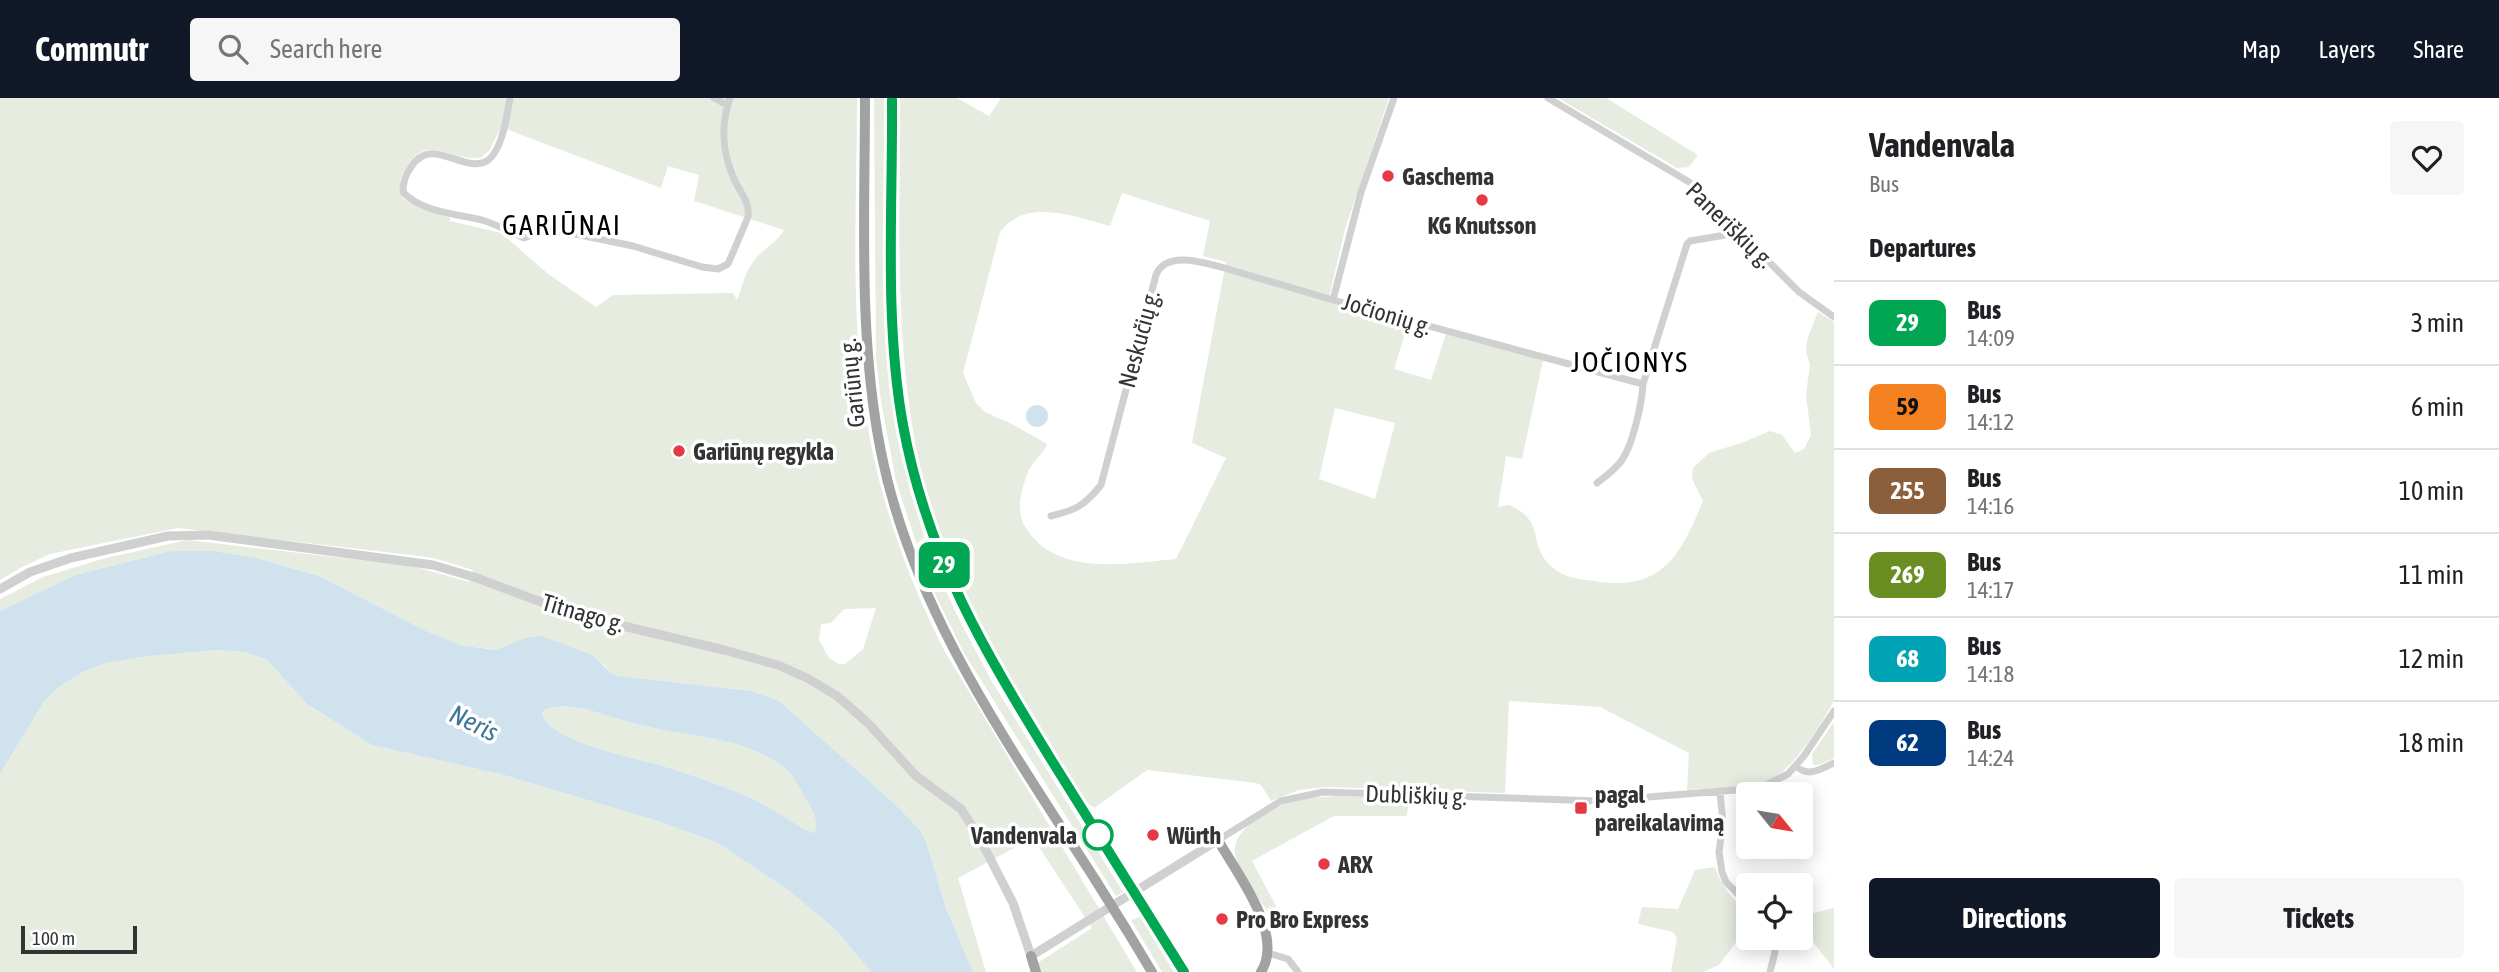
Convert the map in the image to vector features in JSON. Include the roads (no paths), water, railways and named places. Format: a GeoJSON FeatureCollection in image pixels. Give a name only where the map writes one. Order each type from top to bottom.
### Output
{"type":"FeatureCollection","features":[{"type":"Feature","properties":{"kind":"highway","name":"Gariūnų g."},"geometry":{"type":"LineString","coordinates":[[865,98],[867,339],[873,409],[893,501],[923,589],[952,648],[1152,972]]}},
{"type":"Feature","properties":{"kind":"highway","name":"Gariūnų g."},"geometry":{"type":"LineString","coordinates":[[892,98],[894,347],[903,423],[921,503],[949,577],[980,641],[1184,972]]}},
{"type":"Feature","properties":{"kind":"highway"},"geometry":{"type":"LineString","coordinates":[[1218,840],[1262,918],[1267,932],[1268,953],[1261,972]]}},
{"type":"Feature","properties":{"kind":"highway"},"geometry":{"type":"LineString","coordinates":[[1031,956],[1036,972]]}},
{"type":"Feature","properties":{"kind":"street"},"geometry":{"type":"LineString","coordinates":[[510,98],[503,133],[492,156],[477,163],[428,153],[420,156],[405,176],[403,192],[409,198],[448,214],[484,221],[524,238],[556,230],[633,246],[702,267],[722,269],[728,264],[749,210],[724,150],[722,133],[729,102],[714,98]]}},
{"type":"Feature","properties":{"kind":"street","name":"Jočionių g."},"geometry":{"type":"LineString","coordinates":[[1394,98],[1361,192],[1333,300],[1643,384]]}},
{"type":"Feature","properties":{"kind":"street","name":"Paneriškių g."},"geometry":{"type":"LineString","coordinates":[[1548,98],[1689,182],[1799,292],[1834,317]]}},
{"type":"Feature","properties":{"kind":"street"},"geometry":{"type":"LineString","coordinates":[[1597,483],[1615,468],[1627,451],[1643,384],[1687,244],[1731,234],[1735,229]]}},
{"type":"Feature","properties":{"kind":"street","name":"Neskučių g."},"geometry":{"type":"LineString","coordinates":[[1051,516],[1076,510],[1088,501],[1101,485],[1156,275],[1164,263],[1203,263],[1333,300]]}},
{"type":"Feature","properties":{"kind":"street","name":"Titnago g."},"geometry":{"type":"LineString","coordinates":[[0,589],[30,572],[71,558],[168,536],[208,535],[433,565],[477,578],[573,614],[778,665],[837,696],[868,723],[910,770],[961,809],[979,837],[1013,903],[1031,956]]}},
{"type":"Feature","properties":{"kind":"street"},"geometry":{"type":"LineString","coordinates":[[1834,711],[1796,766],[1803,772],[1812,773],[1834,763]]}},
{"type":"Feature","properties":{"kind":"street","name":"Dubliškių g."},"geometry":{"type":"LineString","coordinates":[[1031,956],[1281,801],[1295,796],[1323,792],[1599,801],[1760,788],[1780,780],[1796,766]]}},
{"type":"Feature","properties":{"kind":"street"},"geometry":{"type":"LineString","coordinates":[[1720,793],[1723,822],[1719,852],[1722,872],[1736,891]]}},
{"type":"Feature","properties":{"kind":"street"},"geometry":{"type":"LineString","coordinates":[[1770,972],[1775,950]]}},
{"type":"Feature","properties":{"kind":"street"},"geometry":{"type":"LineString","coordinates":[[1268,953],[1288,959],[1298,972]]}},
{"type":"Feature","properties":{"kind":"water"},"geometry":{"type":"Polygon","coordinates":[[[1037,405],[1045,408],[1048,416],[1045,424],[1037,427],[1029,424],[1026,416],[1029,408],[1037,405]]]}},
{"type":"Feature","properties":{"kind":"water","name":"Neris"},"geometry":{"type":"Polygon","coordinates":[[[171,551],[214,551],[256,558],[319,576],[426,631],[461,645],[496,650],[526,638],[541,636],[592,655],[618,676],[751,691],[778,700],[896,805],[920,830],[926,841],[946,908],[973,972],[871,972],[837,931],[788,890],[718,843],[658,821],[504,775],[372,745],[307,704],[267,660],[245,652],[216,650],[141,657],[106,663],[83,672],[60,686],[43,703],[0,774],[0,611],[75,575],[171,551]],[[573,707],[546,709],[542,713],[548,724],[577,741],[714,783],[759,802],[808,831],[813,833],[816,829],[812,811],[791,774],[756,751],[573,707]]]}},
{"type":"Feature","properties":{"kind":"place","name":"Gaschema"},"geometry":{"type":"Point","coordinates":[1388,176]}},
{"type":"Feature","properties":{"kind":"place","name":"KG Knutsson"},"geometry":{"type":"Point","coordinates":[1482,200]}},
{"type":"Feature","properties":{"kind":"place","name":"Gariūnų regykla"},"geometry":{"type":"Point","coordinates":[679,451]}},
{"type":"Feature","properties":{"kind":"place","name":"pagal pareikalavimą"},"geometry":{"type":"Point","coordinates":[1581,808]}},
{"type":"Feature","properties":{"kind":"place","name":"Vandenvala"},"geometry":{"type":"Point","coordinates":[1098,835]}},
{"type":"Feature","properties":{"kind":"place","name":"Würth"},"geometry":{"type":"Point","coordinates":[1153,835]}},
{"type":"Feature","properties":{"kind":"place","name":"ARX"},"geometry":{"type":"Point","coordinates":[1324,864]}},
{"type":"Feature","properties":{"kind":"place","name":"Pro Bro Express"},"geometry":{"type":"Point","coordinates":[1222,919]}},
{"type":"Feature","properties":{"kind":"district","name":"GARIŪNAI"},"geometry":{"type":"Point","coordinates":[562,225]}},
{"type":"Feature","properties":{"kind":"district","name":"JOČIONYS"},"geometry":{"type":"Point","coordinates":[1630,362]}}]}
